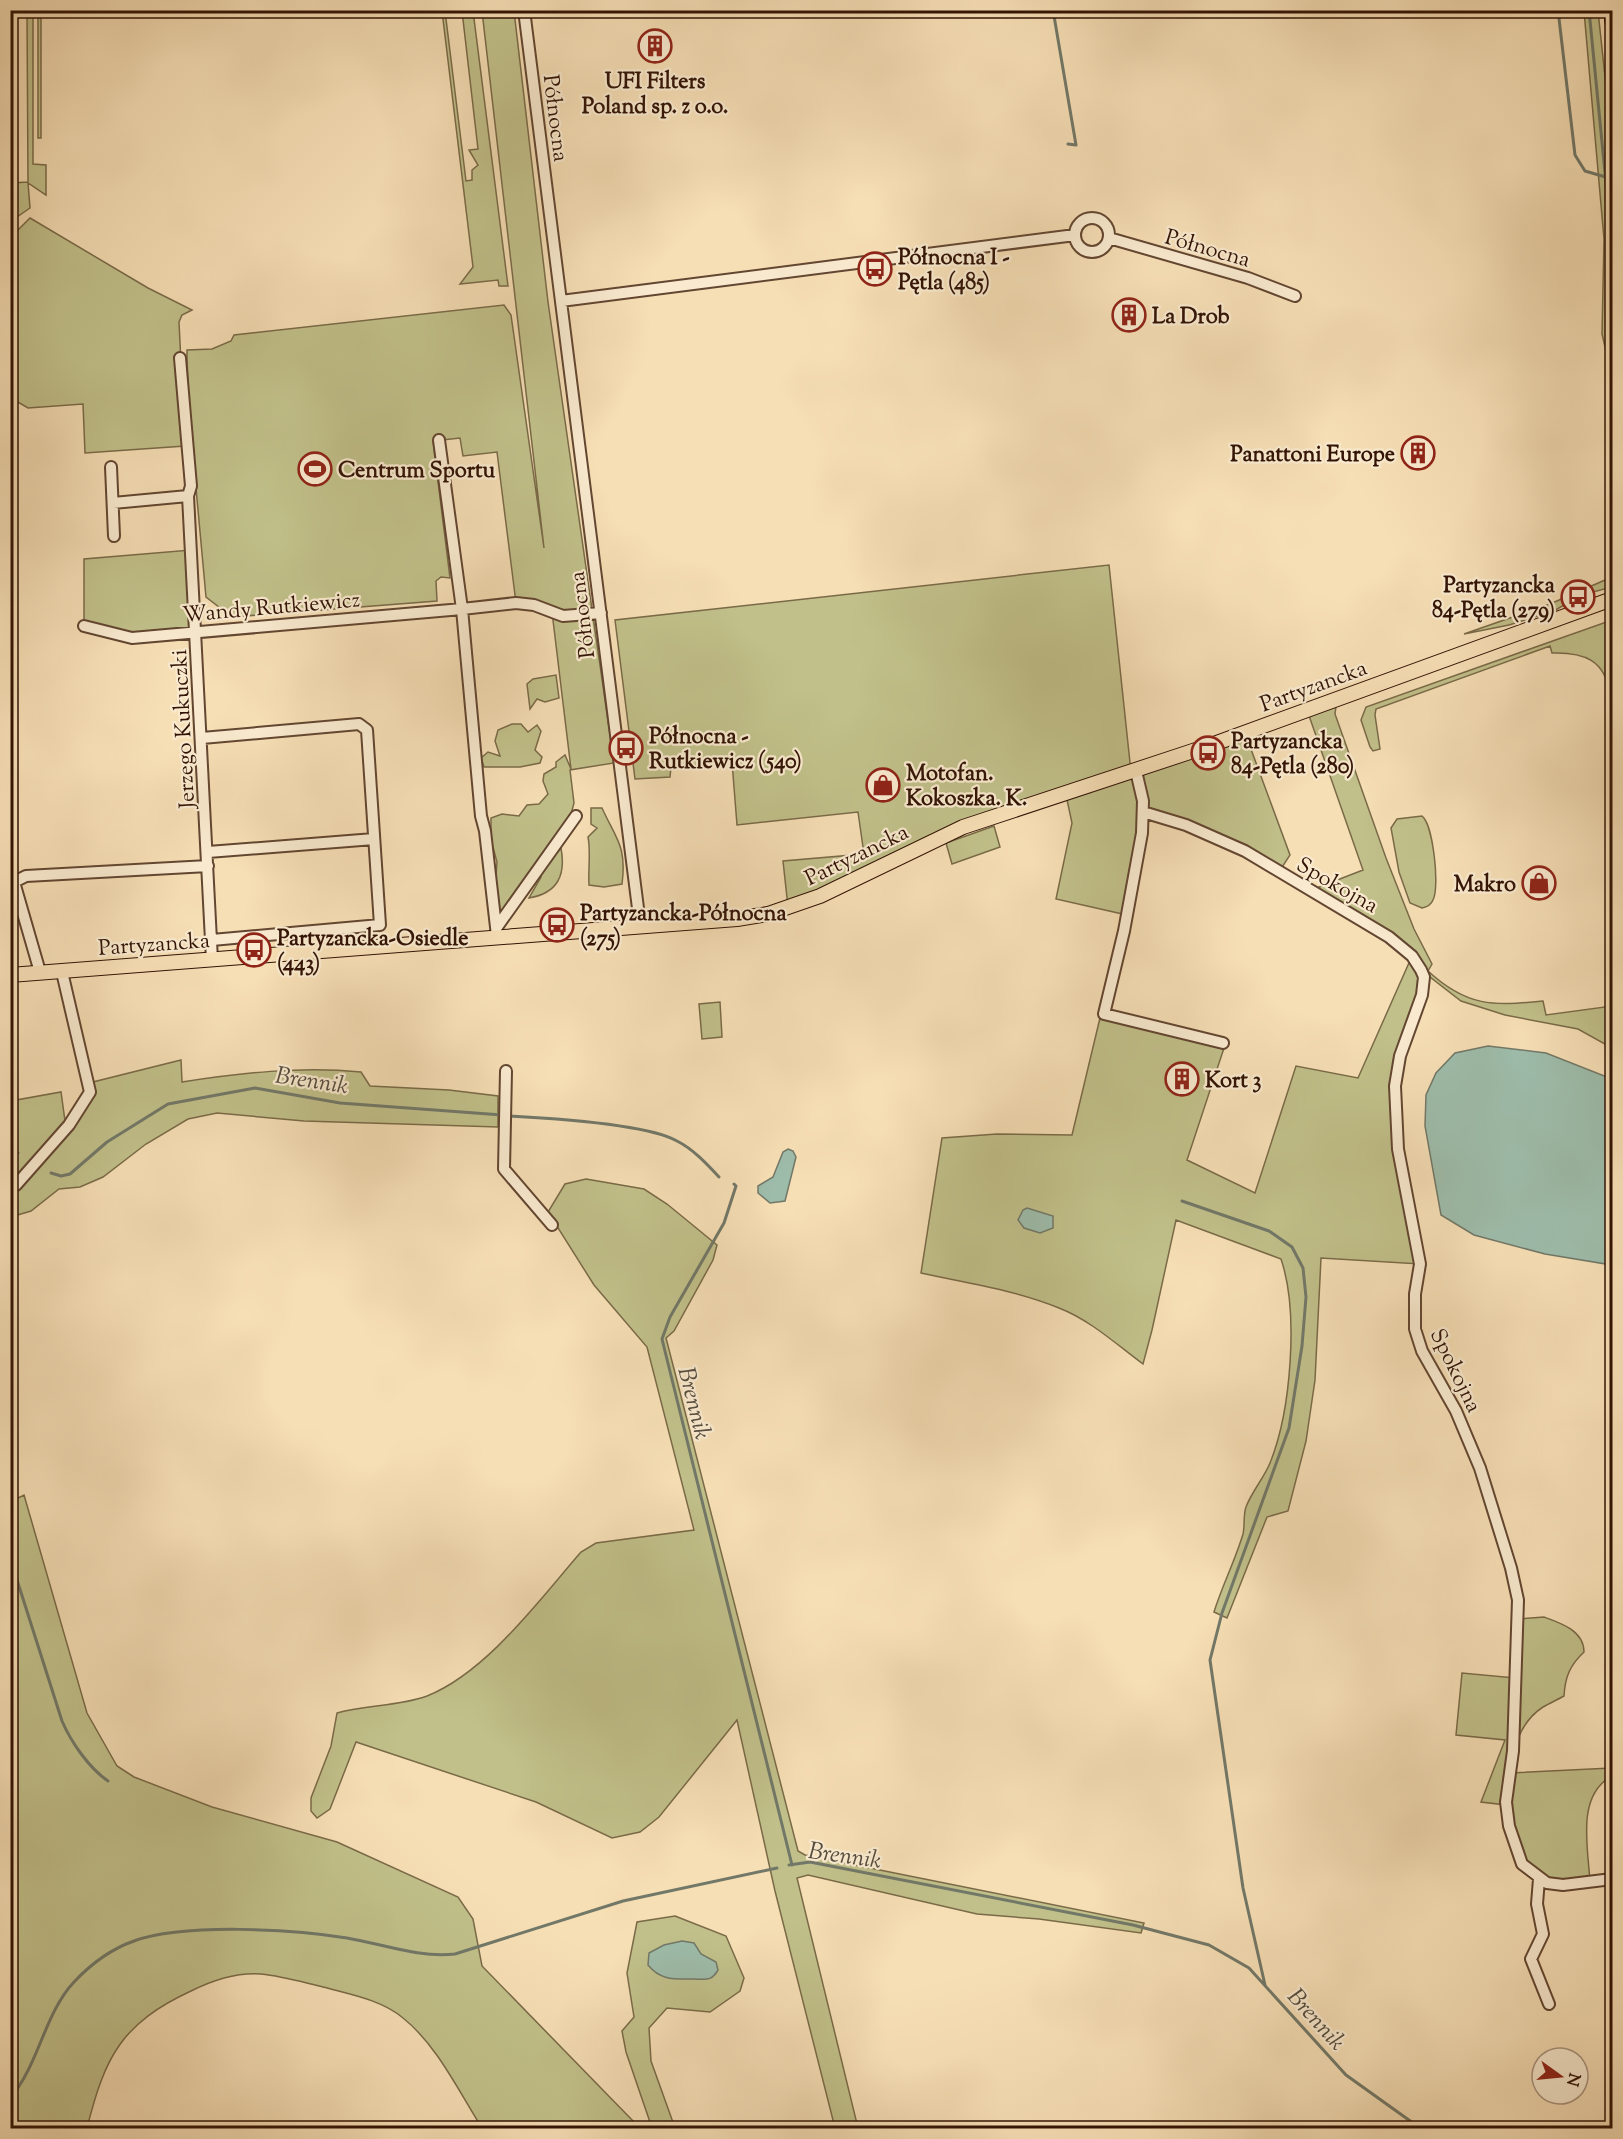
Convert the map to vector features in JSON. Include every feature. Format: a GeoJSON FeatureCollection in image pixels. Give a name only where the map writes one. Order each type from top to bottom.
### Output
{"type":"FeatureCollection","features":[{"type":"Feature","properties":{"kind":"main road"},"geometry":{"type":"LineString","coordinates":[[1612,10],[1612,21]]}},
{"type":"Feature","properties":{"kind":"main road","name":"Partyzancka"},"geometry":{"type":"LineString","coordinates":[[10,975],[212,960],[497,932],[737,919],[776,912],[820,896],[963,827],[1136,771],[1586,609],[1612,602]]}},
{"type":"Feature","properties":{"kind":"street","name":"Północna"},"geometry":{"type":"LineString","coordinates":[[524,10],[640,924]]}},
{"type":"Feature","properties":{"kind":"street"},"geometry":{"type":"LineString","coordinates":[[1094,217],[1104,222],[1109,238],[1104,248],[1088,252],[1078,245],[1075,235],[1083,220],[1094,217]]}},
{"type":"Feature","properties":{"kind":"street"},"geometry":{"type":"LineString","coordinates":[[561,301],[1075,235]]}},
{"type":"Feature","properties":{"kind":"street","name":"Północna"},"geometry":{"type":"LineString","coordinates":[[1109,238],[1248,278],[1295,296]]}},
{"type":"Feature","properties":{"kind":"street","name":"Jerzego Kukuczki"},"geometry":{"type":"LineString","coordinates":[[180,358],[191,486],[188,496],[212,960]]}},
{"type":"Feature","properties":{"kind":"street"},"geometry":{"type":"LineString","coordinates":[[439,440],[462,609],[481,816],[485,831],[492,913],[497,932]]}},
{"type":"Feature","properties":{"kind":"street"},"geometry":{"type":"LineString","coordinates":[[111,467],[114,536]]}},
{"type":"Feature","properties":{"kind":"street"},"geometry":{"type":"LineString","coordinates":[[113,503],[188,496]]}},
{"type":"Feature","properties":{"kind":"street","name":"Wandy Rutkiewicz"},"geometry":{"type":"LineString","coordinates":[[84,626],[132,638],[516,603],[569,616],[601,613]]}},
{"type":"Feature","properties":{"kind":"street"},"geometry":{"type":"LineString","coordinates":[[202,738],[359,724],[367,730],[380,925],[212,940]]}},
{"type":"Feature","properties":{"kind":"street"},"geometry":{"type":"LineString","coordinates":[[1136,771],[1143,812],[1132,894],[1104,1014],[1223,1043]]}},
{"type":"Feature","properties":{"kind":"street","name":"Spokojna"},"geometry":{"type":"LineString","coordinates":[[1143,812],[1203,831],[1245,851],[1389,937],[1412,956],[1424,977],[1422,995],[1400,1056],[1394,1093],[1396,1130],[1404,1188],[1420,1264],[1415,1294],[1415,1329],[1422,1351],[1462,1423],[1487,1490],[1511,1568],[1518,1600],[1519,1628],[1514,1692],[1513,1751],[1506,1813],[1522,1864],[1539,1879]]}},
{"type":"Feature","properties":{"kind":"street"},"geometry":{"type":"LineString","coordinates":[[497,932],[576,816]]}},
{"type":"Feature","properties":{"kind":"street"},"geometry":{"type":"LineString","coordinates":[[207,852],[374,839]]}},
{"type":"Feature","properties":{"kind":"street"},"geometry":{"type":"LineString","coordinates":[[40,972],[12,883],[26,876],[208,866]]}},
{"type":"Feature","properties":{"kind":"street"},"geometry":{"type":"LineString","coordinates":[[10,1181],[16,1185],[69,1125],[88,1098],[89,1083],[62,972]]}},
{"type":"Feature","properties":{"kind":"street"},"geometry":{"type":"LineString","coordinates":[[506,1071],[504,1169],[552,1225]]}},
{"type":"Feature","properties":{"kind":"street"},"geometry":{"type":"LineString","coordinates":[[1549,2004],[1531,1959],[1543,1934],[1537,1904],[1539,1879],[1554,1885],[1612,1879]]}},
{"type":"Feature","properties":{"kind":"shaded area"},"geometry":{"type":"Polygon","coordinates":[[[27,11],[33,11],[33,164],[46,165],[46,195],[28,183],[30,208],[11,221],[11,183],[28,182],[27,11]]]}},
{"type":"Feature","properties":{"kind":"shaded area"},"geometry":{"type":"Polygon","coordinates":[[[38,11],[41,11],[41,138],[38,138],[38,11]]]}},
{"type":"Feature","properties":{"kind":"shaded area"},"geometry":{"type":"Polygon","coordinates":[[[442,11],[445,11],[466,181],[472,180],[472,170],[478,165],[469,150],[478,149],[462,11],[473,11],[508,286],[499,286],[498,280],[460,284],[473,267],[442,11]]]}},
{"type":"Feature","properties":{"kind":"shaded area","name":"Centrum Sportu"},"geometry":{"type":"Polygon","coordinates":[[[482,11],[514,11],[548,302],[614,763],[570,770],[574,803],[570,818],[498,918],[495,887],[497,862],[491,840],[491,818],[502,814],[519,816],[527,805],[539,804],[548,794],[543,781],[544,774],[556,767],[556,762],[565,755],[571,769],[552,612],[516,603],[497,452],[463,456],[460,438],[433,441],[450,578],[441,577],[436,581],[437,601],[232,617],[206,597],[189,412],[187,358],[187,350],[212,349],[231,341],[234,335],[504,305],[511,315],[544,548],[482,11]]]}},
{"type":"Feature","properties":{"kind":"shaded area"},"geometry":{"type":"Polygon","coordinates":[[[1584,11],[1598,11],[1612,142],[1612,377],[1602,334],[1604,239],[1584,11]]]}},
{"type":"Feature","properties":{"kind":"shaded area"},"geometry":{"type":"Polygon","coordinates":[[[30,218],[148,288],[192,310],[182,315],[179,322],[185,446],[85,453],[83,404],[28,408],[11,398],[11,237],[30,218]]]}},
{"type":"Feature","properties":{"kind":"shaded area"},"geometry":{"type":"Polygon","coordinates":[[[191,550],[196,632],[132,638],[84,626],[84,559],[191,550]]]}},
{"type":"Feature","properties":{"kind":"shaded area"},"geometry":{"type":"Polygon","coordinates":[[[1109,565],[1131,772],[1245,733],[1290,855],[1279,872],[1267,864],[1144,812],[1127,915],[1056,899],[1072,823],[1066,795],[963,827],[788,907],[783,861],[864,854],[858,812],[737,825],[732,762],[671,767],[670,777],[635,779],[615,620],[1109,565]]]}},
{"type":"Feature","properties":{"kind":"shaded area"},"geometry":{"type":"Polygon","coordinates":[[[1612,577],[1612,587],[1574,597],[1554,611],[1509,625],[1464,634],[1550,604],[1612,577]]]}},
{"type":"Feature","properties":{"kind":"shaded area"},"geometry":{"type":"Polygon","coordinates":[[[1612,620],[1612,694],[1610,694],[1603,673],[1591,660],[1574,654],[1552,653],[1550,646],[1376,709],[1380,749],[1373,751],[1370,747],[1361,720],[1366,707],[1612,620]]]}},
{"type":"Feature","properties":{"kind":"shaded area"},"geometry":{"type":"Polygon","coordinates":[[[556,675],[559,698],[545,702],[537,699],[530,709],[527,684],[533,679],[556,675]]]}},
{"type":"Feature","properties":{"kind":"shaded area"},"geometry":{"type":"Polygon","coordinates":[[[1337,699],[1335,714],[1386,858],[1414,929],[1432,964],[1428,971],[1455,992],[1468,998],[1495,1003],[1543,1001],[1546,1015],[1612,1006],[1612,1048],[1578,1029],[1505,1015],[1461,1001],[1430,977],[1427,971],[1411,1023],[1394,1101],[1420,1264],[1321,1258],[1315,1380],[1306,1441],[1288,1511],[1267,1517],[1227,1618],[1214,1612],[1243,1534],[1246,1507],[1270,1463],[1283,1417],[1291,1333],[1287,1281],[1281,1259],[1176,1220],[1143,1364],[1092,1326],[1059,1308],[1008,1292],[921,1273],[942,1138],[997,1134],[1072,1135],[1100,1018],[1104,1014],[1223,1043],[1224,1048],[1187,1160],[1255,1193],[1296,1066],[1358,1078],[1412,956],[1309,891],[1363,870],[1307,710],[1337,699]]]}},
{"type":"Feature","properties":{"kind":"shaded area"},"geometry":{"type":"Polygon","coordinates":[[[512,724],[521,724],[528,732],[537,725],[541,731],[535,750],[542,757],[540,763],[520,767],[484,767],[481,758],[488,752],[500,756],[495,741],[498,730],[512,724]]]}},
{"type":"Feature","properties":{"kind":"shaded area"},"geometry":{"type":"Polygon","coordinates":[[[591,808],[602,808],[619,843],[623,860],[622,884],[604,887],[589,885],[588,837],[597,828],[591,824],[591,808]]]}},
{"type":"Feature","properties":{"kind":"shaded area"},"geometry":{"type":"Polygon","coordinates":[[[1422,816],[1426,821],[1432,843],[1436,883],[1432,902],[1429,906],[1422,908],[1410,903],[1399,872],[1391,828],[1397,819],[1422,816]]]}},
{"type":"Feature","properties":{"kind":"shaded area"},"geometry":{"type":"Polygon","coordinates":[[[994,826],[1000,847],[952,864],[946,843],[994,826]]]}},
{"type":"Feature","properties":{"kind":"shaded area"},"geometry":{"type":"Polygon","coordinates":[[[561,848],[562,866],[558,881],[547,892],[529,898],[541,877],[540,872],[561,848]]]}},
{"type":"Feature","properties":{"kind":"shaded area"},"geometry":{"type":"Polygon","coordinates":[[[720,1002],[722,1037],[702,1039],[699,1004],[720,1002]]]}},
{"type":"Feature","properties":{"kind":"shaded area"},"geometry":{"type":"Polygon","coordinates":[[[1488,1046],[1546,1053],[1612,1079],[1612,1265],[1545,1254],[1474,1235],[1441,1215],[1425,1126],[1426,1095],[1436,1073],[1455,1053],[1488,1046]]]}},
{"type":"Feature","properties":{"kind":"shaded area"},"geometry":{"type":"Polygon","coordinates":[[[181,1060],[182,1082],[271,1071],[338,1070],[361,1072],[370,1086],[449,1090],[498,1096],[498,1127],[304,1121],[217,1113],[188,1119],[146,1144],[103,1177],[80,1187],[59,1189],[31,1211],[11,1217],[11,1101],[61,1092],[66,1128],[89,1083],[181,1060]]]}},
{"type":"Feature","properties":{"kind":"shaded area"},"geometry":{"type":"Polygon","coordinates":[[[788,1149],[793,1151],[796,1157],[785,1201],[770,1203],[758,1193],[758,1186],[773,1177],[783,1152],[788,1149]]]}},
{"type":"Feature","properties":{"kind":"shaded area"},"geometry":{"type":"Polygon","coordinates":[[[586,1179],[644,1189],[667,1204],[717,1245],[713,1260],[674,1331],[666,1338],[798,1851],[805,1855],[1144,1923],[1141,1933],[1039,1919],[977,1914],[808,1875],[797,1878],[858,2128],[835,2128],[775,1891],[737,1720],[659,1817],[640,1832],[612,1838],[536,1802],[356,1742],[330,1809],[317,1818],[311,1811],[311,1798],[331,1746],[337,1713],[416,1700],[449,1685],[471,1670],[511,1633],[581,1552],[596,1543],[694,1530],[647,1347],[594,1285],[548,1212],[565,1184],[586,1179]]]}},
{"type":"Feature","properties":{"kind":"shaded area"},"geometry":{"type":"Polygon","coordinates":[[[1027,1208],[1053,1216],[1053,1228],[1040,1233],[1024,1228],[1018,1220],[1023,1210],[1027,1208]]]}},
{"type":"Feature","properties":{"kind":"shaded area"},"geometry":{"type":"Polygon","coordinates":[[[24,1495],[87,1713],[117,1766],[134,1777],[212,1807],[337,1842],[458,1897],[473,1919],[482,1966],[636,2124],[636,2128],[482,2128],[437,2055],[415,2029],[395,2012],[365,1998],[344,1992],[269,1975],[243,1974],[216,1980],[167,2003],[133,2029],[120,2044],[110,2061],[101,2081],[87,2128],[11,2128],[10,1502],[24,1495]]]}},
{"type":"Feature","properties":{"kind":"shaded area"},"geometry":{"type":"Polygon","coordinates":[[[1544,1617],[1576,1633],[1584,1652],[1569,1672],[1564,1696],[1535,1713],[1523,1728],[1513,1754],[1510,1773],[1611,1768],[1612,1776],[1593,1796],[1589,1809],[1587,1838],[1590,1882],[1565,1885],[1529,1871],[1506,1805],[1481,1802],[1505,1740],[1456,1735],[1462,1673],[1515,1678],[1519,1619],[1544,1617]]]}},
{"type":"Feature","properties":{"kind":"shaded area"},"geometry":{"type":"Polygon","coordinates":[[[675,1916],[726,1936],[744,1978],[740,1991],[710,2012],[667,2008],[649,2028],[651,2061],[675,2128],[652,2128],[626,2052],[622,2031],[634,2017],[627,1973],[637,1922],[675,1916]]]}},
{"type":"Feature","properties":{"kind":"shaded area"},"geometry":{"type":"Polygon","coordinates":[[[682,1941],[694,1943],[701,1954],[716,1962],[718,1970],[713,1976],[705,1979],[669,1978],[658,1974],[648,1965],[649,1953],[664,1945],[682,1941]]]}},
{"type":"Feature","properties":{"kind":"waterway"},"geometry":{"type":"LineString","coordinates":[[1053,10],[1076,145],[1068,144]]}},
{"type":"Feature","properties":{"kind":"waterway"},"geometry":{"type":"LineString","coordinates":[[1558,10],[1575,155],[1585,171],[1609,178]]}},
{"type":"Feature","properties":{"kind":"waterway"},"geometry":{"type":"LineString","coordinates":[[1589,10],[1611,234],[1608,326],[1612,357]]}},
{"type":"Feature","properties":{"kind":"waterway","name":"Brennik"},"geometry":{"type":"LineString","coordinates":[[51,1173],[61,1176],[70,1174],[107,1142],[168,1104],[255,1088],[340,1103],[502,1115]]}},
{"type":"Feature","properties":{"kind":"waterway","name":"Brennik"},"geometry":{"type":"LineString","coordinates":[[509,1116],[621,1126],[663,1135],[689,1148],[719,1177]]}},
{"type":"Feature","properties":{"kind":"waterway","name":"Brennik"},"geometry":{"type":"LineString","coordinates":[[10,1149],[18,1153]]}},
{"type":"Feature","properties":{"kind":"waterway","name":"Brennik"},"geometry":{"type":"LineString","coordinates":[[734,1184],[736,1186],[724,1223],[670,1317],[662,1339],[792,1865]]}},
{"type":"Feature","properties":{"kind":"waterway"},"geometry":{"type":"LineString","coordinates":[[1182,1201],[1269,1231],[1292,1247],[1303,1268],[1306,1297],[1302,1346],[1289,1428],[1222,1613],[1210,1660],[1243,1888],[1265,1985]]}},
{"type":"Feature","properties":{"kind":"waterway"},"geometry":{"type":"LineString","coordinates":[[10,1558],[62,1721],[81,1754],[108,1781]]}},
{"type":"Feature","properties":{"kind":"waterway","name":"Brennik"},"geometry":{"type":"LineString","coordinates":[[789,1865],[810,1862],[1133,1925],[1209,1945],[1249,1968],[1346,2075],[1420,2128]]}},
{"type":"Feature","properties":{"kind":"waterway"},"geometry":{"type":"LineString","coordinates":[[10,2098],[28,2070],[55,2009],[74,1982],[109,1953],[134,1941],[155,1935],[181,1932],[269,1930],[347,1938],[428,1954],[455,1954],[623,1901],[777,1868]]}},
{"type":"Feature","properties":{"kind":"waterway"},"geometry":{"type":"LineString","coordinates":[[10,2105],[14,2095]]}},
{"type":"Feature","properties":{"kind":"place","name":"UFI Filters Poland sp. z o.o."},"geometry":{"type":"Point","coordinates":[655,46]}},
{"type":"Feature","properties":{"kind":"place","name":"Północna I - Pętla (485)"},"geometry":{"type":"Point","coordinates":[875,269]}},
{"type":"Feature","properties":{"kind":"place","name":"La Drob"},"geometry":{"type":"Point","coordinates":[1129,315]}},
{"type":"Feature","properties":{"kind":"place","name":"Panattoni Europe"},"geometry":{"type":"Point","coordinates":[1418,453]}},
{"type":"Feature","properties":{"kind":"place","name":"Centrum Sportu"},"geometry":{"type":"Point","coordinates":[315,469]}},
{"type":"Feature","properties":{"kind":"place","name":"Partyzancka 84-Pętla (279)"},"geometry":{"type":"Point","coordinates":[1578,597]}},
{"type":"Feature","properties":{"kind":"place","name":"Północna - Rutkiewicz (540)"},"geometry":{"type":"Point","coordinates":[626,748]}},
{"type":"Feature","properties":{"kind":"place","name":"Partyzancka 84-Pętla (280)"},"geometry":{"type":"Point","coordinates":[1208,753]}},
{"type":"Feature","properties":{"kind":"place","name":"Motofan. Kokoszka. K."},"geometry":{"type":"Point","coordinates":[883,785]}},
{"type":"Feature","properties":{"kind":"place","name":"Makro"},"geometry":{"type":"Point","coordinates":[1539,883]}},
{"type":"Feature","properties":{"kind":"place","name":"Partyzancka-Północna (275)"},"geometry":{"type":"Point","coordinates":[557,925]}},
{"type":"Feature","properties":{"kind":"place","name":"Partyzancka-Osiedle (443)"},"geometry":{"type":"Point","coordinates":[254,950]}},
{"type":"Feature","properties":{"kind":"place","name":"Kort 3"},"geometry":{"type":"Point","coordinates":[1182,1079]}}]}
